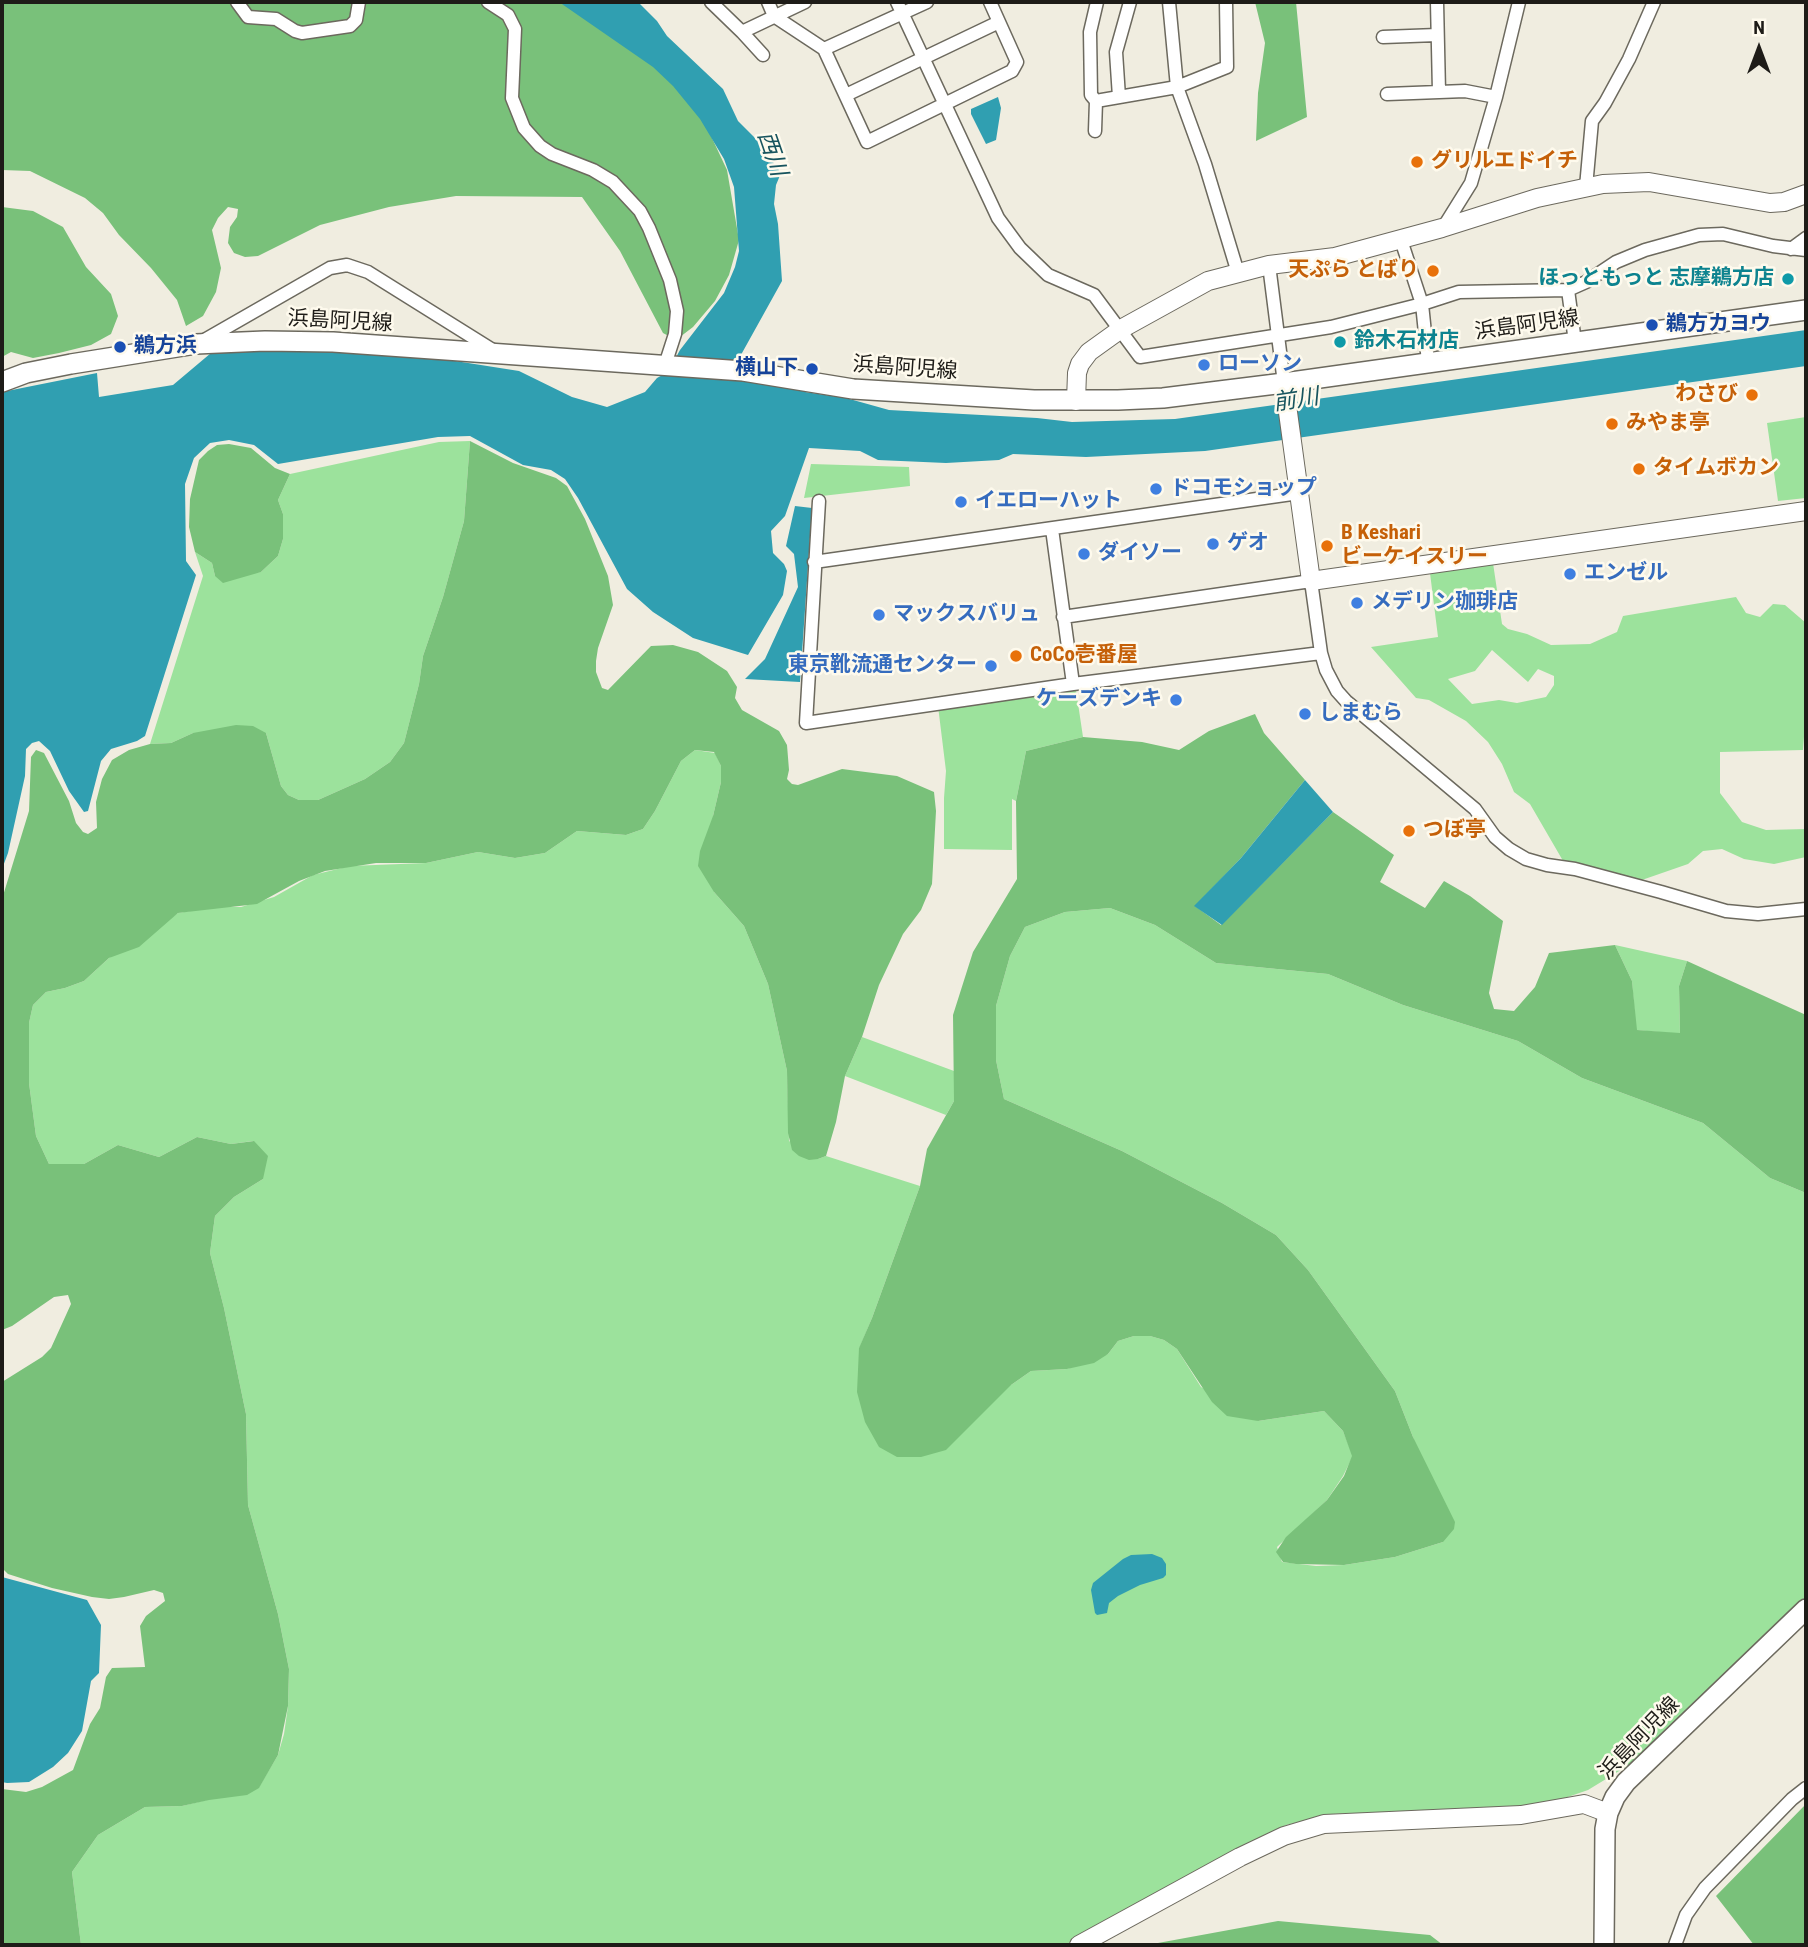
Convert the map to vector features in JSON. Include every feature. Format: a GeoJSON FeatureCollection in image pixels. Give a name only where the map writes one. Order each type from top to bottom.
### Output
{"type":"FeatureCollection","features":[{"type":"Feature","properties":{"kind":"main road","name":"浜島阿児線"},"geometry":{"type":"LineString","coordinates":[[2,383],[47,368],[197,344],[265,341],[334,342],[502,356],[667,365],[743,372],[853,389],[1076,401],[1163,398],[1285,388],[1428,362],[1806,310]]}},
{"type":"Feature","properties":{"kind":"main road","name":"浜島阿児線"},"geometry":{"type":"LineString","coordinates":[[1604,1945],[1605,1829],[1615,1797],[1626,1782],[1806,1609]]}},
{"type":"Feature","properties":{"kind":"street"},"geometry":{"type":"LineString","coordinates":[[237,2],[248,17],[276,19],[302,33],[349,26],[356,20],[359,2]]}},
{"type":"Feature","properties":{"kind":"street"},"geometry":{"type":"LineString","coordinates":[[488,2],[508,15],[515,29],[512,98],[524,128],[540,146],[552,154],[593,170],[613,182],[640,211],[649,228],[670,280],[677,311],[675,334],[667,365]]}},
{"type":"Feature","properties":{"kind":"street"},"geometry":{"type":"LineString","coordinates":[[711,2],[762,55]]}},
{"type":"Feature","properties":{"kind":"street"},"geometry":{"type":"LineString","coordinates":[[768,2],[774,16],[824,49],[867,142],[1012,71],[1017,62],[990,2]]}},
{"type":"Feature","properties":{"kind":"street"},"geometry":{"type":"LineString","coordinates":[[742,32],[804,2]]}},
{"type":"Feature","properties":{"kind":"street"},"geometry":{"type":"LineString","coordinates":[[824,49],[900,8],[927,2]]}},
{"type":"Feature","properties":{"kind":"street"},"geometry":{"type":"LineString","coordinates":[[1095,131],[1096,101],[1091,95],[1090,32],[1097,2]]}},
{"type":"Feature","properties":{"kind":"street"},"geometry":{"type":"LineString","coordinates":[[1119,97],[1116,52],[1130,2]]}},
{"type":"Feature","properties":{"kind":"street"},"geometry":{"type":"LineString","coordinates":[[1169,2],[1177,87],[1205,164],[1238,273]]}},
{"type":"Feature","properties":{"kind":"street"},"geometry":{"type":"LineString","coordinates":[[1096,101],[1177,87],[1227,66],[1226,2]]}},
{"type":"Feature","properties":{"kind":"street"},"geometry":{"type":"LineString","coordinates":[[1437,2],[1439,92]]}},
{"type":"Feature","properties":{"kind":"street"},"geometry":{"type":"LineString","coordinates":[[1586,187],[1592,121],[1629,59],[1654,2]]}},
{"type":"Feature","properties":{"kind":"street"},"geometry":{"type":"LineString","coordinates":[[1442,229],[1471,183],[1496,97],[1516,3]]}},
{"type":"Feature","properties":{"kind":"street"},"geometry":{"type":"LineString","coordinates":[[900,8],[993,209],[1020,248],[1048,275],[1094,295],[1140,357],[1331,327],[1459,292],[1568,289],[1586,282],[1616,262],[1645,250],[1699,235],[1723,234],[1806,250]]}},
{"type":"Feature","properties":{"kind":"street"},"geometry":{"type":"LineString","coordinates":[[846,95],[999,22]]}},
{"type":"Feature","properties":{"kind":"street"},"geometry":{"type":"LineString","coordinates":[[1383,37],[1437,35]]}},
{"type":"Feature","properties":{"kind":"street"},"geometry":{"type":"LineString","coordinates":[[1387,94],[1465,91],[1496,97]]}},
{"type":"Feature","properties":{"kind":"street"},"geometry":{"type":"LineString","coordinates":[[1076,401],[1080,364],[1089,352],[1121,329],[1208,281],[1269,265],[1335,257],[1442,229],[1537,198],[1622,181],[1649,181],[1770,203],[1796,200],[1806,194]]}},
{"type":"Feature","properties":{"kind":"street"},"geometry":{"type":"LineString","coordinates":[[1791,249],[1806,238]]}},
{"type":"Feature","properties":{"kind":"street"},"geometry":{"type":"LineString","coordinates":[[1401,240],[1422,304],[1428,362]]}},
{"type":"Feature","properties":{"kind":"street"},"geometry":{"type":"LineString","coordinates":[[197,344],[330,268],[347,265],[368,272],[502,356]]}},
{"type":"Feature","properties":{"kind":"street"},"geometry":{"type":"LineString","coordinates":[[1269,265],[1321,653],[1331,680],[1346,701],[1475,809],[1502,843],[1526,859],[1726,911],[1758,914],[1806,909]]}},
{"type":"Feature","properties":{"kind":"street"},"geometry":{"type":"LineString","coordinates":[[1568,289],[1575,342]]}},
{"type":"Feature","properties":{"kind":"street"},"geometry":{"type":"LineString","coordinates":[[814,562],[1299,493]]}},
{"type":"Feature","properties":{"kind":"street"},"geometry":{"type":"LineString","coordinates":[[819,501],[806,723],[1073,684],[1321,653]]}},
{"type":"Feature","properties":{"kind":"street"},"geometry":{"type":"LineString","coordinates":[[1063,617],[1806,511]]}},
{"type":"Feature","properties":{"kind":"street"},"geometry":{"type":"LineString","coordinates":[[1052,529],[1073,684]]}},
{"type":"Feature","properties":{"kind":"street"},"geometry":{"type":"LineString","coordinates":[[1675,1945],[1686,1915],[1705,1888],[1806,1787]]}},
{"type":"Feature","properties":{"kind":"street"},"geometry":{"type":"LineString","coordinates":[[1079,1945],[1240,1857],[1284,1836],[1324,1824],[1521,1815],[1584,1804],[1608,1813]]}},
{"type":"Feature","properties":{"kind":"green space"},"geometry":{"type":"Polygon","coordinates":[[[2,2],[616,2],[669,77],[703,119],[727,170],[739,240],[729,275],[715,301],[693,327],[676,340],[663,333],[620,251],[582,197],[456,196],[389,207],[320,225],[258,256],[245,257],[234,253],[228,243],[230,227],[237,217],[238,209],[228,207],[212,230],[221,268],[216,292],[203,316],[186,326],[177,300],[103,213],[85,198],[30,171],[2,170],[2,2]]]}},
{"type":"Feature","properties":{"kind":"green space"},"geometry":{"type":"Polygon","coordinates":[[[1255,2],[1296,2],[1307,117],[1256,141],[1258,93],[1265,43],[1255,2]]]}},
{"type":"Feature","properties":{"kind":"green space"},"geometry":{"type":"Polygon","coordinates":[[[2,207],[33,211],[63,227],[86,267],[111,294],[118,316],[111,334],[91,345],[59,353],[33,358],[11,352],[2,357],[2,207]]]}},
{"type":"Feature","properties":{"kind":"green space"},"geometry":{"type":"Polygon","coordinates":[[[1806,417],[1806,498],[1778,501],[1767,423],[1806,417]]]}},
{"type":"Feature","properties":{"kind":"green space"},"geometry":{"type":"Polygon","coordinates":[[[470,441],[464,521],[423,656],[404,743],[390,762],[365,779],[318,800],[299,800],[288,795],[281,786],[266,733],[193,733],[171,743],[150,744],[203,576],[195,552],[212,563],[215,576],[261,572],[278,556],[283,539],[283,514],[278,500],[290,474],[439,442],[470,441]]]}},
{"type":"Feature","properties":{"kind":"green space"},"geometry":{"type":"Polygon","coordinates":[[[470,441],[513,463],[556,478],[567,486],[585,519],[608,576],[613,605],[596,661],[596,672],[602,688],[608,690],[651,646],[673,645],[698,652],[727,671],[737,687],[735,698],[742,710],[779,731],[787,745],[787,779],[792,784],[798,785],[842,769],[897,776],[934,792],[936,811],[932,884],[921,910],[903,934],[879,985],[862,1037],[845,1076],[826,1156],[818,1159],[809,1160],[792,1150],[788,1133],[787,1071],[768,984],[744,926],[714,892],[698,866],[721,782],[721,766],[714,752],[695,750],[681,761],[643,829],[626,835],[577,831],[545,853],[515,858],[478,852],[426,863],[376,863],[325,871],[299,881],[257,904],[178,913],[139,947],[109,958],[84,981],[46,992],[33,1005],[29,1023],[29,1083],[36,1136],[49,1164],[84,1164],[118,1145],[159,1157],[197,1137],[231,1144],[254,1141],[268,1156],[263,1179],[234,1197],[215,1216],[210,1253],[246,1414],[248,1505],[278,1614],[289,1669],[288,1706],[278,1755],[259,1788],[247,1795],[182,1806],[145,1807],[98,1835],[72,1872],[81,1945],[2,1945],[2,1789],[26,1792],[42,1787],[73,1770],[90,1724],[100,1708],[106,1677],[112,1668],[145,1667],[140,1626],[146,1616],[165,1601],[163,1593],[154,1590],[109,1599],[92,1597],[8,1574],[2,1568],[2,1382],[42,1357],[51,1348],[71,1304],[68,1295],[54,1297],[2,1330],[2,899],[29,811],[31,757],[36,750],[44,753],[69,801],[76,823],[88,834],[97,828],[96,802],[102,779],[112,760],[129,750],[150,744],[171,743],[193,733],[236,725],[253,726],[266,733],[281,786],[288,795],[299,800],[318,800],[365,779],[390,762],[404,743],[423,656],[464,521],[470,441]]]}},
{"type":"Feature","properties":{"kind":"green space"},"geometry":{"type":"Polygon","coordinates":[[[217,445],[251,448],[275,468],[290,474],[278,500],[283,514],[283,539],[278,556],[261,572],[223,583],[215,576],[212,563],[195,552],[189,527],[190,499],[199,460],[217,445]]]}},
{"type":"Feature","properties":{"kind":"green space"},"geometry":{"type":"Polygon","coordinates":[[[811,464],[909,467],[910,486],[804,498],[811,464]]]}},
{"type":"Feature","properties":{"kind":"green space"},"geometry":{"type":"Polygon","coordinates":[[[1493,563],[1502,624],[1508,629],[1551,645],[1590,644],[1617,632],[1623,616],[1736,597],[1746,613],[1760,617],[1773,604],[1785,605],[1806,623],[1803,750],[1720,752],[1720,793],[1742,822],[1766,830],[1806,829],[1806,857],[1774,864],[1744,859],[1722,849],[1703,851],[1688,864],[1639,881],[1610,871],[1566,866],[1530,804],[1514,792],[1502,764],[1488,742],[1466,721],[1429,700],[1416,698],[1371,647],[1438,637],[1430,573],[1493,563]],[[1492,650],[1475,671],[1448,679],[1472,704],[1499,700],[1517,703],[1546,697],[1554,685],[1554,676],[1538,669],[1528,682],[1492,650]]]}},
{"type":"Feature","properties":{"kind":"green space"},"geometry":{"type":"Polygon","coordinates":[[[1076,690],[1083,737],[1026,751],[1016,801],[1012,799],[1012,850],[944,849],[946,771],[938,706],[1076,690]]]}},
{"type":"Feature","properties":{"kind":"green space"},"geometry":{"type":"Polygon","coordinates":[[[1255,714],[1264,733],[1305,780],[1241,858],[1195,906],[1221,925],[1333,812],[1394,855],[1380,882],[1425,908],[1444,881],[1470,896],[1503,921],[1489,993],[1494,1009],[1514,1011],[1535,987],[1549,953],[1615,945],[1632,981],[1637,1030],[1680,1033],[1679,986],[1687,961],[1806,1015],[1806,1193],[1770,1178],[1703,1123],[1582,1078],[1518,1041],[1403,1005],[1328,974],[1216,963],[1155,925],[1110,908],[1065,912],[1025,927],[1010,956],[996,1006],[996,1060],[1004,1099],[1122,1151],[1222,1203],[1276,1235],[1308,1270],[1395,1391],[1413,1437],[1455,1522],[1454,1529],[1443,1542],[1395,1557],[1344,1565],[1283,1562],[1276,1552],[1286,1537],[1327,1500],[1344,1476],[1352,1456],[1343,1431],[1324,1411],[1258,1421],[1227,1416],[1212,1402],[1177,1349],[1164,1340],[1150,1336],[1134,1336],[1118,1341],[1108,1354],[1094,1363],[1067,1369],[1031,1371],[1011,1385],[946,1450],[921,1457],[897,1457],[879,1447],[865,1422],[857,1392],[859,1348],[920,1186],[927,1149],[954,1101],[953,1015],[973,952],[1017,879],[1016,801],[1026,751],[1083,737],[1142,742],[1179,750],[1209,731],[1255,714]]]}},
{"type":"Feature","properties":{"kind":"green space"},"geometry":{"type":"Polygon","coordinates":[[[695,750],[715,753],[721,766],[721,782],[713,816],[714,892],[744,926],[768,984],[787,1071],[789,1141],[818,1159],[826,1156],[920,1186],[859,1349],[1011,1385],[1031,1371],[1067,1369],[1108,1354],[1118,1341],[1134,1336],[1150,1336],[1164,1340],[1177,1349],[1201,1387],[1258,1421],[1324,1411],[1343,1431],[1353,1456],[1327,1500],[1277,1547],[1282,1562],[1316,1566],[1344,1565],[1395,1557],[1443,1542],[1413,1437],[1395,1391],[1308,1270],[1276,1235],[1222,1203],[1122,1151],[1004,1099],[996,1060],[996,1006],[1010,956],[1025,927],[1065,912],[1110,908],[1155,925],[1216,963],[1328,974],[1403,1005],[1518,1041],[1582,1078],[1703,1123],[1770,1178],[1806,1193],[1806,1600],[1629,1765],[1588,1790],[1539,1807],[1332,1814],[1286,1825],[1065,1945],[81,1945],[72,1872],[98,1835],[145,1807],[182,1806],[259,1787],[278,1755],[284,1734],[289,1669],[278,1614],[248,1505],[246,1414],[210,1253],[215,1216],[234,1197],[263,1179],[253,1141],[231,1144],[197,1137],[159,1157],[118,1145],[84,1164],[49,1164],[36,1136],[29,1083],[29,1023],[33,1005],[46,992],[84,981],[109,958],[178,913],[215,907],[241,907],[274,897],[313,875],[350,866],[426,863],[478,852],[515,858],[545,853],[577,831],[626,835],[643,829],[681,761],[695,750]]]}},
{"type":"Feature","properties":{"kind":"green space"},"geometry":{"type":"Polygon","coordinates":[[[1615,945],[1687,961],[1679,986],[1680,1034],[1636,1030],[1632,981],[1615,945]]]}},
{"type":"Feature","properties":{"kind":"green space"},"geometry":{"type":"Polygon","coordinates":[[[862,1037],[954,1071],[954,1101],[946,1115],[845,1076],[862,1037]]]}},
{"type":"Feature","properties":{"kind":"green space"},"geometry":{"type":"Polygon","coordinates":[[[1806,1804],[1806,1945],[1754,1945],[1716,1896],[1806,1804]]]}},
{"type":"Feature","properties":{"kind":"green space"},"geometry":{"type":"Polygon","coordinates":[[[1278,1921],[1430,1935],[1443,1945],[1147,1945],[1278,1921]]]}},
{"type":"Feature","properties":{"kind":"water"},"geometry":{"type":"Polygon","coordinates":[[[559,2],[638,2],[657,21],[667,36],[723,89],[738,121],[758,141],[781,173],[776,185],[774,204],[782,281],[727,380],[792,384],[805,392],[846,398],[889,410],[1072,422],[1175,419],[1806,330],[1806,366],[1205,451],[1086,457],[1013,454],[999,460],[946,463],[878,460],[860,451],[809,448],[785,516],[771,531],[773,553],[787,571],[783,595],[748,655],[693,638],[653,612],[627,589],[565,479],[551,470],[523,465],[470,436],[438,437],[278,464],[254,445],[229,440],[210,443],[194,458],[185,484],[186,561],[196,575],[145,736],[111,749],[101,761],[88,811],[84,812],[69,791],[50,751],[39,741],[32,743],[26,749],[25,776],[2,869],[2,392],[97,373],[99,397],[173,385],[211,353],[321,350],[449,360],[519,371],[572,397],[607,407],[645,392],[657,378],[668,372],[680,350],[724,293],[739,251],[734,187],[724,159],[700,119],[673,86],[653,67],[559,2]]]}},
{"type":"Feature","properties":{"kind":"water"},"geometry":{"type":"Polygon","coordinates":[[[998,97],[1001,108],[996,140],[986,144],[971,109],[998,97]]]}},
{"type":"Feature","properties":{"kind":"water"},"geometry":{"type":"Polygon","coordinates":[[[795,506],[812,508],[800,682],[745,679],[765,659],[798,587],[794,554],[786,546],[795,506]]]}},
{"type":"Feature","properties":{"kind":"water"},"geometry":{"type":"Polygon","coordinates":[[[1305,780],[1333,812],[1222,925],[1194,906],[1241,858],[1305,780]]]}},
{"type":"Feature","properties":{"kind":"water"},"geometry":{"type":"Polygon","coordinates":[[[1152,1554],[1162,1558],[1166,1564],[1166,1575],[1118,1596],[1109,1603],[1107,1613],[1097,1615],[1091,1590],[1093,1583],[1131,1555],[1152,1554]]]}},
{"type":"Feature","properties":{"kind":"water"},"geometry":{"type":"Polygon","coordinates":[[[2,1577],[87,1600],[101,1625],[99,1673],[91,1681],[82,1731],[68,1753],[53,1767],[29,1782],[2,1782],[2,1577]]]}},
{"type":"Feature","properties":{"kind":"place","name":"グリルエドイチ"},"geometry":{"type":"Point","coordinates":[1417,162]}},
{"type":"Feature","properties":{"kind":"place","name":"天ぷら とばり"},"geometry":{"type":"Point","coordinates":[1433,271]}},
{"type":"Feature","properties":{"kind":"place","name":"ほっともっと 志摩鵜方店"},"geometry":{"type":"Point","coordinates":[1788,279]}},
{"type":"Feature","properties":{"kind":"place","name":"鵜方カヨウ"},"geometry":{"type":"Point","coordinates":[1652,325]}},
{"type":"Feature","properties":{"kind":"place","name":"鈴木石材店"},"geometry":{"type":"Point","coordinates":[1340,342]}},
{"type":"Feature","properties":{"kind":"place","name":"鵜方浜"},"geometry":{"type":"Point","coordinates":[120,347]}},
{"type":"Feature","properties":{"kind":"place","name":"ローソン"},"geometry":{"type":"Point","coordinates":[1204,365]}},
{"type":"Feature","properties":{"kind":"place","name":"横山下"},"geometry":{"type":"Point","coordinates":[812,369]}},
{"type":"Feature","properties":{"kind":"place","name":"わさび"},"geometry":{"type":"Point","coordinates":[1752,395]}},
{"type":"Feature","properties":{"kind":"place","name":"みやま亭"},"geometry":{"type":"Point","coordinates":[1612,424]}},
{"type":"Feature","properties":{"kind":"place","name":"タイムボカン"},"geometry":{"type":"Point","coordinates":[1639,469]}},
{"type":"Feature","properties":{"kind":"place","name":"ドコモショップ"},"geometry":{"type":"Point","coordinates":[1156,489]}},
{"type":"Feature","properties":{"kind":"place","name":"イエローハット"},"geometry":{"type":"Point","coordinates":[961,502]}},
{"type":"Feature","properties":{"kind":"place","name":"ゲオ"},"geometry":{"type":"Point","coordinates":[1213,544]}},
{"type":"Feature","properties":{"kind":"place","name":"B Keshari ビーケイスリー"},"geometry":{"type":"Point","coordinates":[1327,546]}},
{"type":"Feature","properties":{"kind":"place","name":"ダイソー"},"geometry":{"type":"Point","coordinates":[1084,554]}},
{"type":"Feature","properties":{"kind":"place","name":"エンゼル"},"geometry":{"type":"Point","coordinates":[1570,574]}},
{"type":"Feature","properties":{"kind":"place","name":"メデリン珈琲店"},"geometry":{"type":"Point","coordinates":[1357,603]}},
{"type":"Feature","properties":{"kind":"place","name":"マックスバリュ"},"geometry":{"type":"Point","coordinates":[879,615]}},
{"type":"Feature","properties":{"kind":"place","name":"CoCo壱番屋"},"geometry":{"type":"Point","coordinates":[1016,656]}},
{"type":"Feature","properties":{"kind":"place","name":"東京靴流通センター"},"geometry":{"type":"Point","coordinates":[991,666]}},
{"type":"Feature","properties":{"kind":"place","name":"ケーズデンキ"},"geometry":{"type":"Point","coordinates":[1176,700]}},
{"type":"Feature","properties":{"kind":"place","name":"しまむら"},"geometry":{"type":"Point","coordinates":[1305,714]}},
{"type":"Feature","properties":{"kind":"place","name":"つぼ亭"},"geometry":{"type":"Point","coordinates":[1409,831]}},
{"type":"Feature","properties":{"kind":"water label","name":"西川"},"geometry":{"type":"Point","coordinates":[771,154]}},
{"type":"Feature","properties":{"kind":"water label","name":"前川"},"geometry":{"type":"Point","coordinates":[1296,401]}}]}
